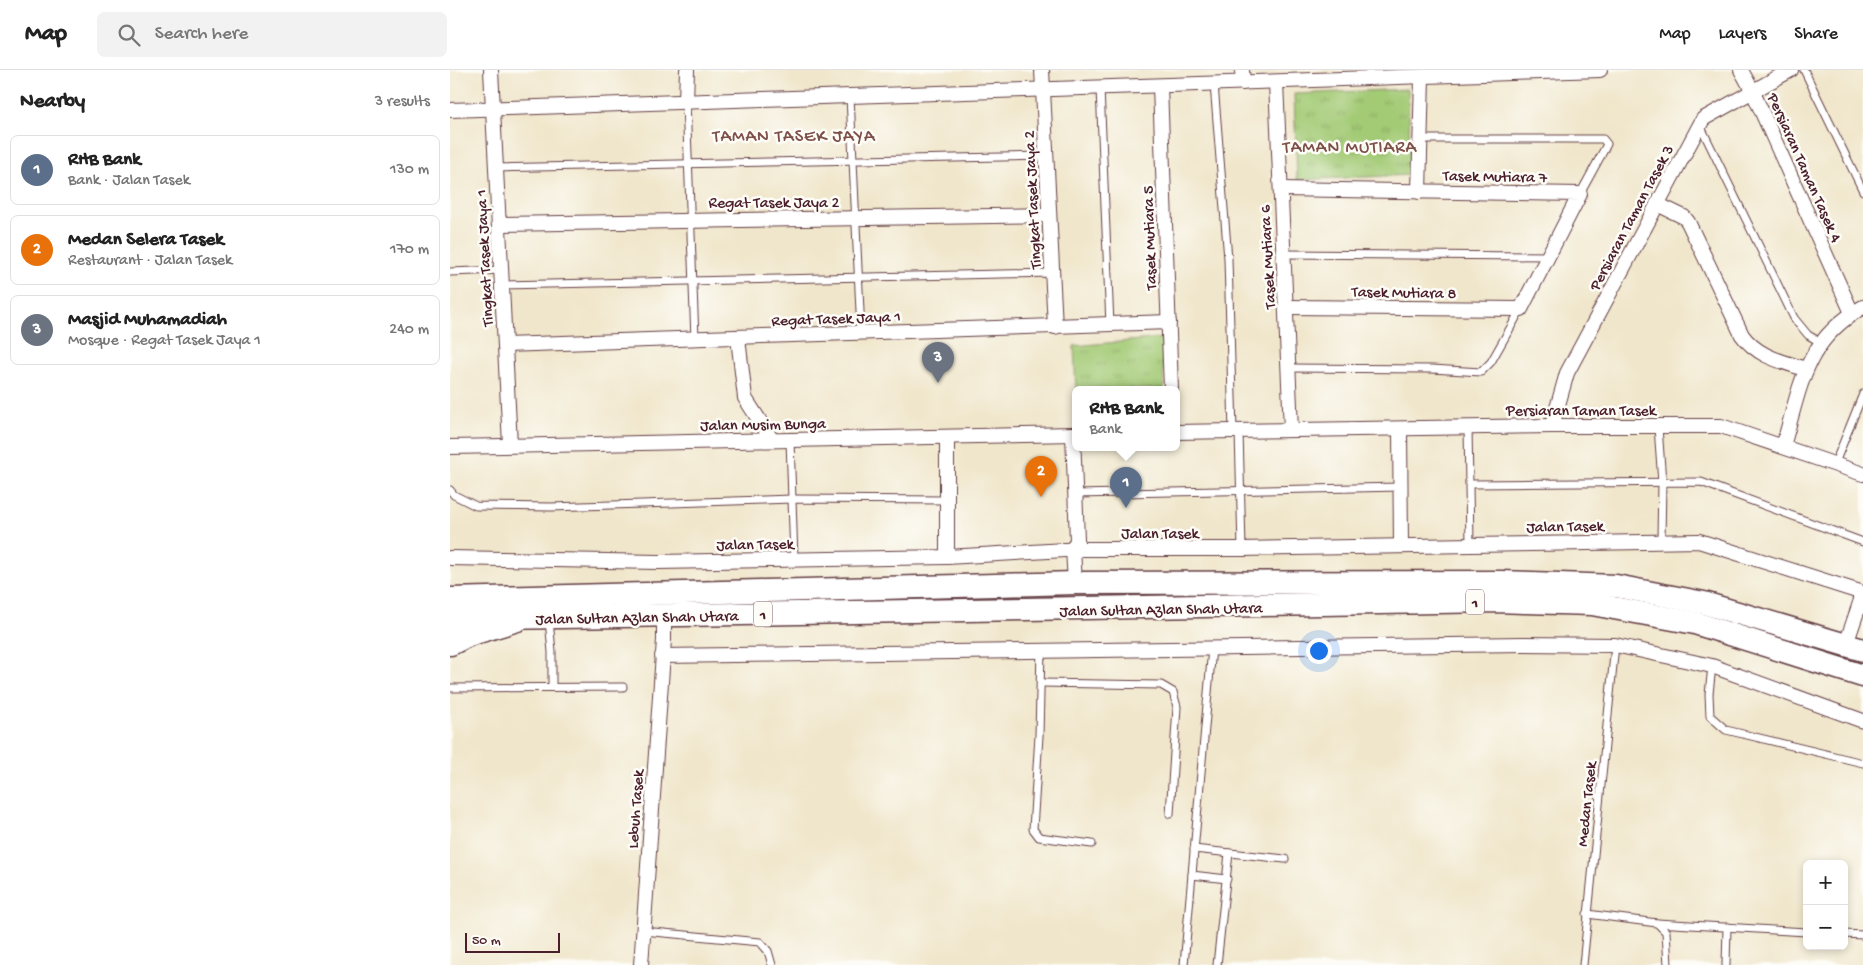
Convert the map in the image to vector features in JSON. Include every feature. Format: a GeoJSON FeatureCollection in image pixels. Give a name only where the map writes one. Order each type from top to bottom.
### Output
{"type":"FeatureCollection","features":[{"type":"Feature","properties":{"kind":"highway"},"geometry":{"type":"LineString","coordinates":[[450,642],[468,633],[517,618]]}},
{"type":"Feature","properties":{"kind":"main road","name":"Jalan Sultan Azlan Shah Utara"},"geometry":{"type":"LineString","coordinates":[[450,599],[1080,586],[1501,582],[1616,586],[1704,603],[1854,647]]}},
{"type":"Feature","properties":{"kind":"main road"},"geometry":{"type":"LineString","coordinates":[[1042,610],[1065,604],[1080,586],[1089,599],[1138,602],[1146,608]]}},
{"type":"Feature","properties":{"kind":"main road","name":"Jalan Sultan Azlan Shah Utara"},"geometry":{"type":"LineString","coordinates":[[450,619],[1495,601],[1592,604],[1695,622],[1863,676]]}},
{"type":"Feature","properties":{"kind":"street","name":"Tingkat Tasek Jaya 1"},"geometry":{"type":"LineString","coordinates":[[491,70],[510,445]]}},
{"type":"Feature","properties":{"kind":"street"},"geometry":{"type":"LineString","coordinates":[[686,102],[687,70]]}},
{"type":"Feature","properties":{"kind":"street","name":"Tingkat Tasek Jaya 2"},"geometry":{"type":"LineString","coordinates":[[1042,70],[1054,327]]}},
{"type":"Feature","properties":{"kind":"street"},"geometry":{"type":"LineString","coordinates":[[450,110],[1214,84],[1243,77],[1276,82],[1600,70]]}},
{"type":"Feature","properties":{"kind":"street","name":"Persiaran Taman Tasek 4"},"geometry":{"type":"LineString","coordinates":[[1740,70],[1752,90],[1857,310]]}},
{"type":"Feature","properties":{"kind":"street","name":"Persiaran Taman Tasek 3"},"geometry":{"type":"LineString","coordinates":[[1552,426],[1566,373],[1703,119],[1791,70]]}},
{"type":"Feature","properties":{"kind":"street"},"geometry":{"type":"LineString","coordinates":[[1419,192],[1422,77]]}},
{"type":"Feature","properties":{"kind":"street","name":"Tasek Mutiara 6"},"geometry":{"type":"LineString","coordinates":[[1276,82],[1292,430]]}},
{"type":"Feature","properties":{"kind":"street","name":"Tasek Mutiara 5"},"geometry":{"type":"LineString","coordinates":[[1160,86],[1172,386]]}},
{"type":"Feature","properties":{"kind":"street","name":"Tasek Mutiara 7"},"geometry":{"type":"LineString","coordinates":[[1281,190],[1580,194]]}},
{"type":"Feature","properties":{"kind":"street"},"geometry":{"type":"LineString","coordinates":[[1521,309],[1580,194]]}},
{"type":"Feature","properties":{"kind":"street"},"geometry":{"type":"LineString","coordinates":[[1657,204],[1684,217],[1688,222],[1748,344],[1763,355],[1805,369]]}},
{"type":"Feature","properties":{"kind":"street","name":"Regat Tasek Jaya 2"},"geometry":{"type":"LineString","coordinates":[[499,224],[691,219],[1049,215]]}},
{"type":"Feature","properties":{"kind":"street","name":"Tasek Mutiara 8"},"geometry":{"type":"LineString","coordinates":[[1286,307],[1521,309]]}},
{"type":"Feature","properties":{"kind":"street"},"geometry":{"type":"LineString","coordinates":[[1783,446],[1805,369],[1820,342],[1857,310]]}},
{"type":"Feature","properties":{"kind":"street","name":"Regat Tasek Jaya 1"},"geometry":{"type":"LineString","coordinates":[[505,345],[1168,322]]}},
{"type":"Feature","properties":{"kind":"street"},"geometry":{"type":"LineString","coordinates":[[738,338],[745,398],[772,440]]}},
{"type":"Feature","properties":{"kind":"street","name":"Persiaran Taman Tasek"},"geometry":{"type":"LineString","coordinates":[[1292,430],[1552,426],[1721,426],[1863,474]]}},
{"type":"Feature","properties":{"kind":"street"},"geometry":{"type":"LineString","coordinates":[[1400,428],[1401,545]]}},
{"type":"Feature","properties":{"kind":"street"},"geometry":{"type":"LineString","coordinates":[[1180,432],[1292,430]]}},
{"type":"Feature","properties":{"kind":"street","name":"Jalan Musim Bunga"},"geometry":{"type":"LineString","coordinates":[[450,447],[1072,434]]}},
{"type":"Feature","properties":{"kind":"street"},"geometry":{"type":"LineString","coordinates":[[946,557],[947,437]]}},
{"type":"Feature","properties":{"kind":"street"},"geometry":{"type":"LineString","coordinates":[[1075,451],[1080,586]]}},
{"type":"Feature","properties":{"kind":"street","name":"Jalan Tasek"},"geometry":{"type":"LineString","coordinates":[[450,558],[658,562],[946,557],[1077,546],[1242,549],[1661,540],[1699,541],[1863,593]]}},
{"type":"Feature","properties":{"kind":"street"},"geometry":{"type":"LineString","coordinates":[[1854,647],[1863,593]]}},
{"type":"Feature","properties":{"kind":"street","name":"Lebuh Tasek"},"geometry":{"type":"LineString","coordinates":[[641,965],[664,615]]}},
{"type":"Feature","properties":{"kind":"street"},"geometry":{"type":"LineString","coordinates":[[662,656],[1041,649],[1524,644],[1615,645],[1712,666],[1863,721]]}},
{"type":"Feature","properties":{"kind":"lane"},"geometry":{"type":"LineString","coordinates":[[1804,70],[1863,191]]}},
{"type":"Feature","properties":{"kind":"lane"},"geometry":{"type":"LineString","coordinates":[[1214,84],[1228,258],[1236,431],[1242,491],[1242,549]]}},
{"type":"Feature","properties":{"kind":"lane"},"geometry":{"type":"LineString","coordinates":[[1100,88],[1110,325]]}},
{"type":"Feature","properties":{"kind":"lane"},"geometry":{"type":"LineString","coordinates":[[850,96],[861,333]]}},
{"type":"Feature","properties":{"kind":"lane"},"geometry":{"type":"LineString","coordinates":[[686,102],[695,339]]}},
{"type":"Feature","properties":{"kind":"lane"},"geometry":{"type":"LineString","coordinates":[[1700,124],[1794,318],[1808,335],[1820,342]]}},
{"type":"Feature","properties":{"kind":"lane"},"geometry":{"type":"LineString","coordinates":[[1420,139],[1604,139],[1607,144],[1580,194]]}},
{"type":"Feature","properties":{"kind":"lane"},"geometry":{"type":"LineString","coordinates":[[496,168],[689,165],[853,158],[1046,156]]}},
{"type":"Feature","properties":{"kind":"lane"},"geometry":{"type":"LineString","coordinates":[[1284,254],[1548,256]]}},
{"type":"Feature","properties":{"kind":"lane"},"geometry":{"type":"LineString","coordinates":[[450,272],[501,270]]}},
{"type":"Feature","properties":{"kind":"lane"},"geometry":{"type":"LineString","coordinates":[[502,285],[1052,273]]}},
{"type":"Feature","properties":{"kind":"lane"},"geometry":{"type":"LineString","coordinates":[[1289,368],[1432,369],[1481,372],[1490,362],[1521,309]]}},
{"type":"Feature","properties":{"kind":"lane"},"geometry":{"type":"LineString","coordinates":[[1835,463],[1863,394]]}},
{"type":"Feature","properties":{"kind":"lane"},"geometry":{"type":"LineString","coordinates":[[1658,426],[1662,482],[1661,540]]}},
{"type":"Feature","properties":{"kind":"lane"},"geometry":{"type":"LineString","coordinates":[[1468,427],[1470,544]]}},
{"type":"Feature","properties":{"kind":"lane"},"geometry":{"type":"LineString","coordinates":[[790,440],[794,559]]}},
{"type":"Feature","properties":{"kind":"lane"},"geometry":{"type":"LineString","coordinates":[[1470,484],[1701,482],[1863,542]]}},
{"type":"Feature","properties":{"kind":"lane"},"geometry":{"type":"LineString","coordinates":[[1076,494],[1400,487]]}},
{"type":"Feature","properties":{"kind":"lane"},"geometry":{"type":"LineString","coordinates":[[450,490],[454,495],[476,506],[551,507],[792,499],[946,500]]}},
{"type":"Feature","properties":{"kind":"lane"},"geometry":{"type":"LineString","coordinates":[[549,617],[552,687]]}},
{"type":"Feature","properties":{"kind":"lane","name":"Medan Tasek"},"geometry":{"type":"LineString","coordinates":[[1583,965],[1615,645]]}},
{"type":"Feature","properties":{"kind":"lane"},"geometry":{"type":"LineString","coordinates":[[1184,965],[1212,648]]}},
{"type":"Feature","properties":{"kind":"lane"},"geometry":{"type":"LineString","coordinates":[[1041,649],[1041,683],[1033,829],[1038,837],[1092,844]]}},
{"type":"Feature","properties":{"kind":"lane"},"geometry":{"type":"LineString","coordinates":[[1712,666],[1709,694],[1710,716],[1726,730],[1863,763]]}},
{"type":"Feature","properties":{"kind":"lane"},"geometry":{"type":"LineString","coordinates":[[1041,683],[1161,685],[1173,692],[1177,707],[1170,814]]}},
{"type":"Feature","properties":{"kind":"lane"},"geometry":{"type":"LineString","coordinates":[[451,688],[623,687]]}},
{"type":"Feature","properties":{"kind":"lane"},"geometry":{"type":"LineString","coordinates":[[1194,849],[1286,859]]}},
{"type":"Feature","properties":{"kind":"lane"},"geometry":{"type":"LineString","coordinates":[[1217,965],[1229,853]]}},
{"type":"Feature","properties":{"kind":"lane"},"geometry":{"type":"LineString","coordinates":[[1192,875],[1227,879]]}},
{"type":"Feature","properties":{"kind":"lane"},"geometry":{"type":"LineString","coordinates":[[1587,914],[1657,923],[1803,932]]}},
{"type":"Feature","properties":{"kind":"lane"},"geometry":{"type":"LineString","coordinates":[[1657,923],[1666,932],[1668,965]]}},
{"type":"Feature","properties":{"kind":"lane"},"geometry":{"type":"LineString","coordinates":[[1726,965],[1727,927]]}},
{"type":"Feature","properties":{"kind":"lane"},"geometry":{"type":"LineString","coordinates":[[643,931],[760,942],[768,951],[772,965]]}},
{"type":"Feature","properties":{"kind":"lane"},"geometry":{"type":"LineString","coordinates":[[1848,934],[1863,936]]}},
{"type":"Feature","properties":{"kind":"green space"},"geometry":{"type":"Polygon","coordinates":[[[1408,89],[1411,175],[1297,180],[1294,94],[1408,89]]]}},
{"type":"Feature","properties":{"kind":"green space"},"geometry":{"type":"Polygon","coordinates":[[[1162,338],[1164,386],[1076,386],[1074,346],[1162,338]]]}},
{"type":"Feature","properties":{"kind":"place","name":"Masjid Muhamadiah"},"geometry":{"type":"Point","coordinates":[938,383]}},
{"type":"Feature","properties":{"kind":"place","name":"Medan Selera Tasek"},"geometry":{"type":"Point","coordinates":[1041,497]}},
{"type":"Feature","properties":{"kind":"place","name":"RHB Bank"},"geometry":{"type":"Point","coordinates":[1126,508]}},
{"type":"Feature","properties":{"kind":"district","name":"TAMAN TASEK JAYA"},"geometry":{"type":"Point","coordinates":[794,135]}},
{"type":"Feature","properties":{"kind":"district","name":"TAMAN MUTIARA"},"geometry":{"type":"Point","coordinates":[1350,146]}}]}
